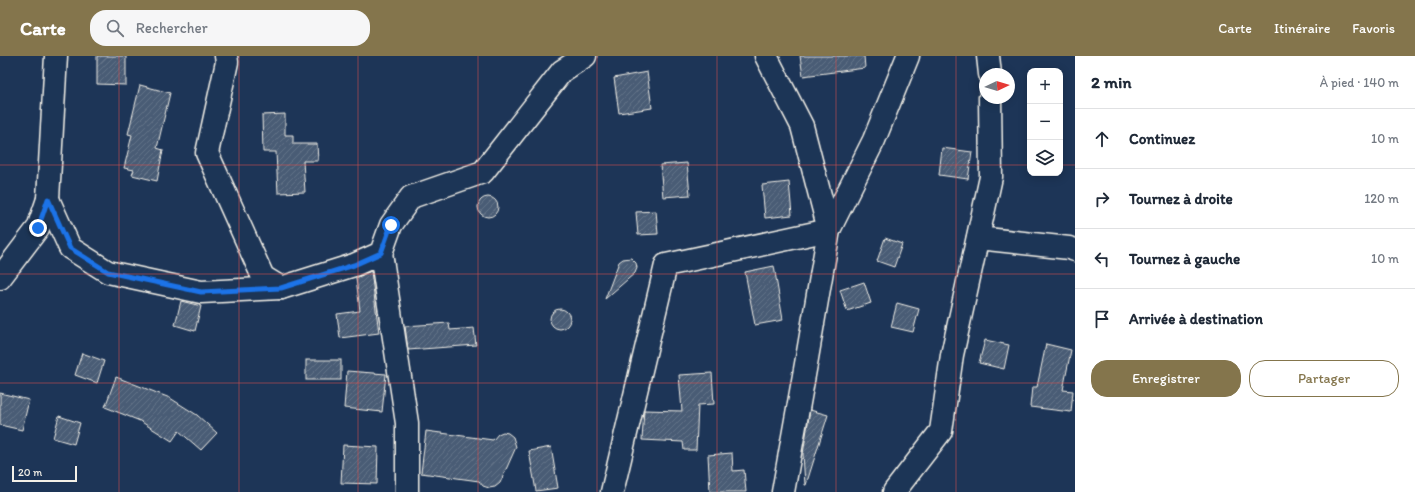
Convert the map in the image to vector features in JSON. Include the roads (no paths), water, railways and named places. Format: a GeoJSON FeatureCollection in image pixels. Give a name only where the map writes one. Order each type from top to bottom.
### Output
{"type":"FeatureCollection","features":[{"type":"Feature","properties":{"kind":"street"},"geometry":{"type":"LineString","coordinates":[[0,278],[38,228],[48,199],[56,56]]}},
{"type":"Feature","properties":{"kind":"street"},"geometry":{"type":"LineString","coordinates":[[226,56],[227,62],[207,153],[263,277],[281,288]]}},
{"type":"Feature","properties":{"kind":"street"},"geometry":{"type":"LineString","coordinates":[[407,492],[407,422],[381,253],[391,225],[411,198],[483,172],[562,70],[585,56]]}},
{"type":"Feature","properties":{"kind":"street"},"geometry":{"type":"LineString","coordinates":[[766,56],[802,126],[829,230]]}},
{"type":"Feature","properties":{"kind":"street"},"geometry":{"type":"LineString","coordinates":[[783,492],[829,230],[874,140],[908,56]]}},
{"type":"Feature","properties":{"kind":"street"},"geometry":{"type":"LineString","coordinates":[[988,56],[989,68]]}},
{"type":"Feature","properties":{"kind":"street"},"geometry":{"type":"LineString","coordinates":[[894,492],[941,431],[952,355],[991,177],[990,104]]}},
{"type":"Feature","properties":{"kind":"street"},"geometry":{"type":"LineString","coordinates":[[48,199],[70,248],[108,272],[201,292],[281,288],[354,265],[381,253]]}},
{"type":"Feature","properties":{"kind":"street"},"geometry":{"type":"LineString","coordinates":[[612,492],[666,265],[829,230]]}},
{"type":"Feature","properties":{"kind":"street"},"geometry":{"type":"LineString","coordinates":[[978,238],[1069,248],[1075,250]]}}]}
